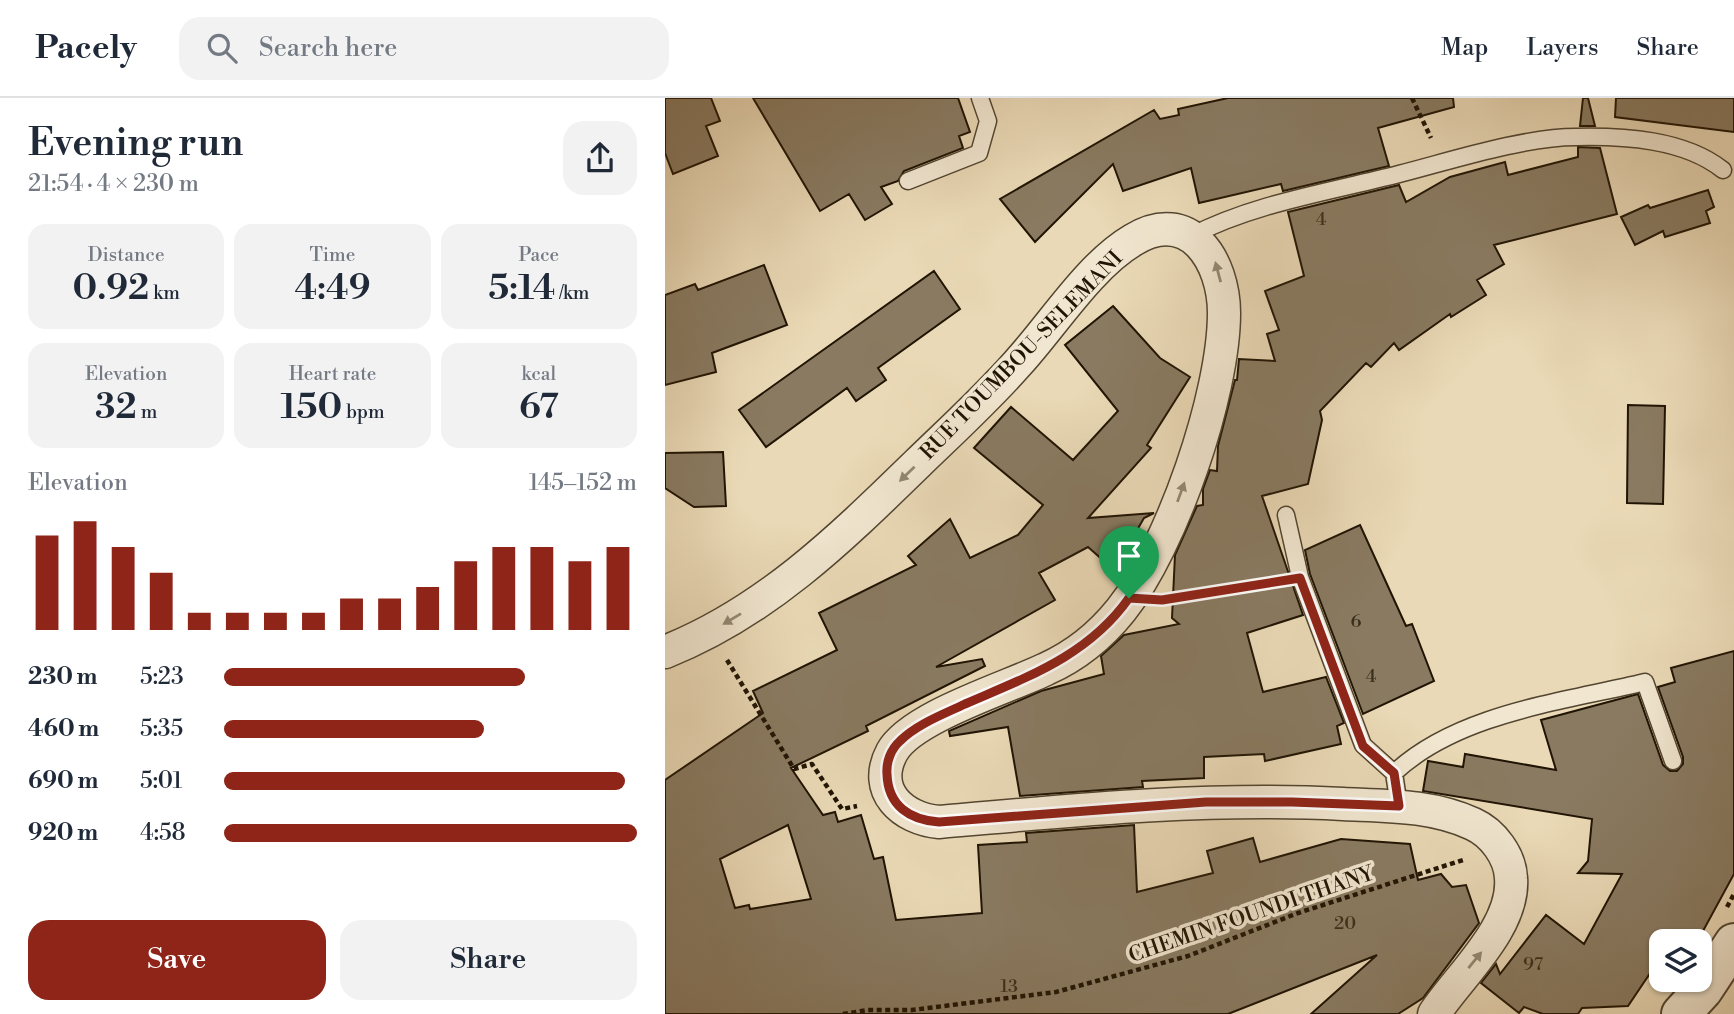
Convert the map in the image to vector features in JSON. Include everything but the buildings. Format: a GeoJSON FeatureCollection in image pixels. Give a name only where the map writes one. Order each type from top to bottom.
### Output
{"type":"FeatureCollection","features":[{"type":"Feature","properties":{"kind":"street","name":"RUE TOUMBOU-SELEMANI"},"geometry":{"type":"LineString","coordinates":[[665,652],[710,631],[777,591],[830,548],[1006,377],[1110,258],[1134,239],[1151,233],[1177,232],[1191,236]]}},
{"type":"Feature","properties":{"kind":"street"},"geometry":{"type":"LineString","coordinates":[[1191,236],[1214,259],[1220,280],[1224,319],[1218,368],[1206,422],[1176,507],[1129,598],[1110,622],[1075,653],[1048,669],[943,714],[899,741],[887,767],[887,787],[892,799],[903,811],[920,820],[939,822],[1206,802],[1292,802],[1399,806],[1437,812],[1475,825],[1495,841],[1507,860],[1511,877],[1507,909],[1483,950],[1434,1014]]}},
{"type":"Feature","properties":{"kind":"street"},"geometry":{"type":"LineString","coordinates":[[1681,1014],[1729,958]]}},
{"type":"Feature","properties":{"kind":"lane"},"geometry":{"type":"LineString","coordinates":[[908,181],[979,153],[988,121],[979,98]]}},
{"type":"Feature","properties":{"kind":"lane"},"geometry":{"type":"LineString","coordinates":[[1191,236],[1220,221],[1273,205],[1444,162],[1574,137],[1644,141],[1704,155],[1723,170]]}},
{"type":"Feature","properties":{"kind":"lane"},"geometry":{"type":"LineString","coordinates":[[1286,515],[1300,578],[1363,746],[1394,773],[1399,806]]}},
{"type":"Feature","properties":{"kind":"lane"},"geometry":{"type":"LineString","coordinates":[[1394,773],[1411,758],[1456,732],[1485,721],[1645,681],[1674,761]]}},
{"type":"Feature","properties":{"kind":"path"},"geometry":{"type":"LineString","coordinates":[[1412,98],[1444,162]]}},
{"type":"Feature","properties":{"kind":"path"},"geometry":{"type":"LineString","coordinates":[[1129,598],[1162,600],[1300,578]]}},
{"type":"Feature","properties":{"kind":"path"},"geometry":{"type":"LineString","coordinates":[[710,631],[764,725],[794,769],[812,764],[842,809],[892,799]]}},
{"type":"Feature","properties":{"kind":"path","name":"CHEMIN FOUNDI THANY"},"geometry":{"type":"LineString","coordinates":[[843,1014],[868,1010],[912,1010],[1056,992],[1188,956],[1298,913],[1459,864],[1495,841]]}},
{"type":"Feature","properties":{"kind":"route"},"geometry":{"type":"LineString","coordinates":[[1300,578],[1363,746],[1394,773],[1399,806],[1206,802],[1123,806],[939,822],[920,820],[903,811],[892,799],[887,787],[887,767],[890,754],[899,741],[943,714],[1048,669],[1075,653],[1110,622],[1129,598],[1162,600],[1300,578]]}}]}
